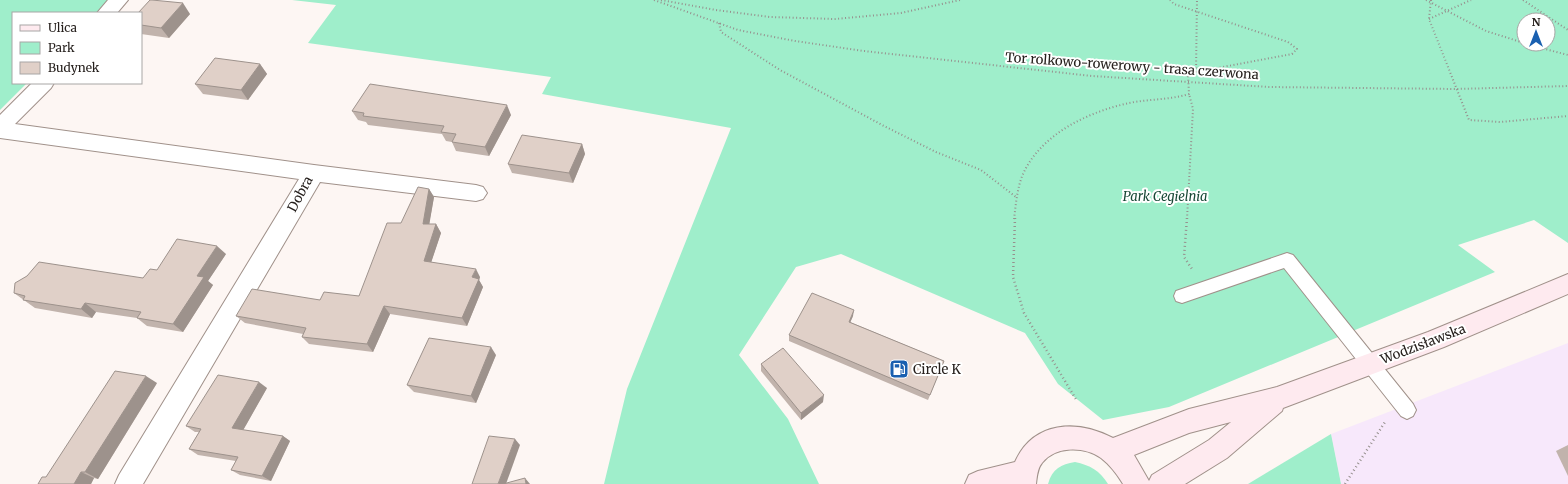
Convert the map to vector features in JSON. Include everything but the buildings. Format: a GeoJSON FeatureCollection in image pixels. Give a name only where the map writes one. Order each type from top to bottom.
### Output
{"type":"FeatureCollection","features":[{"type":"Feature","properties":{"kind":"street"},"geometry":{"type":"LineString","coordinates":[[107,12],[119,0]]}},
{"type":"Feature","properties":{"kind":"street"},"geometry":{"type":"LineString","coordinates":[[0,129],[43,84]]}},
{"type":"Feature","properties":{"kind":"street","name":"Dobra"},"geometry":{"type":"LineString","coordinates":[[0,129],[314,173],[128,484]]}},
{"type":"Feature","properties":{"kind":"street"},"geometry":{"type":"LineString","coordinates":[[314,173],[476,192]]}},
{"type":"Feature","properties":{"kind":"street","name":"Wodzisławska"},"geometry":{"type":"LineString","coordinates":[[1111,451],[1189,421],[1277,399],[1436,340],[1568,284]]}},
{"type":"Feature","properties":{"kind":"street","name":"Wodzisławska"},"geometry":{"type":"LineString","coordinates":[[1161,484],[1218,449],[1277,399]]}},
{"type":"Feature","properties":{"kind":"street"},"geometry":{"type":"LineString","coordinates":[[978,484],[1023,479],[1028,462],[1040,447],[1054,440],[1068,437],[1083,438],[1098,443],[1111,451],[1122,460],[1131,471],[1137,484]]}},
{"type":"Feature","properties":{"kind":"lane"},"geometry":{"type":"LineString","coordinates":[[1182,296],[1287,260],[1407,410]]}},
{"type":"Feature","properties":{"kind":"path","name":"Tor rolkowo-rowerowy - trasa czerwona"},"geometry":{"type":"LineString","coordinates":[[654,0],[738,30],[795,41],[864,51],[1085,75],[1188,83],[1268,87],[1456,89],[1568,86]]}},
{"type":"Feature","properties":{"kind":"path"},"geometry":{"type":"LineString","coordinates":[[661,0],[716,10],[770,17],[835,19],[901,13],[960,0]]}},
{"type":"Feature","properties":{"kind":"path"},"geometry":{"type":"LineString","coordinates":[[1170,0],[1174,4],[1288,42],[1297,49],[1292,54],[1196,72],[1188,75],[1189,94],[1193,109],[1193,116],[1184,257],[1205,288]]}},
{"type":"Feature","properties":{"kind":"path"},"geometry":{"type":"LineString","coordinates":[[1196,0],[1196,72]]}},
{"type":"Feature","properties":{"kind":"path"},"geometry":{"type":"LineString","coordinates":[[1426,0],[1431,1],[1486,31],[1516,41]]}},
{"type":"Feature","properties":{"kind":"path"},"geometry":{"type":"LineString","coordinates":[[1428,20],[1471,0]]}},
{"type":"Feature","properties":{"kind":"path"},"geometry":{"type":"LineString","coordinates":[[1523,0],[1568,30]]}},
{"type":"Feature","properties":{"kind":"path"},"geometry":{"type":"LineString","coordinates":[[1431,1],[1428,20],[1469,120],[1500,122],[1568,116]]}},
{"type":"Feature","properties":{"kind":"path"},"geometry":{"type":"LineString","coordinates":[[719,23],[721,32],[780,70],[936,152],[981,170],[1016,197]]}},
{"type":"Feature","properties":{"kind":"path"},"geometry":{"type":"LineString","coordinates":[[1555,52],[1568,55]]}},
{"type":"Feature","properties":{"kind":"path"},"geometry":{"type":"LineString","coordinates":[[1076,401],[1024,313],[1013,277],[1013,241],[1016,197],[1023,174],[1040,147],[1065,129],[1091,115],[1129,103],[1175,98],[1189,94]]}},
{"type":"Feature","properties":{"kind":"path"},"geometry":{"type":"LineString","coordinates":[[1345,484],[1389,415]]}},
{"type":"Feature","properties":{"kind":"shaded area"},"geometry":{"type":"Polygon","coordinates":[[[1568,343],[1568,484],[1341,484],[1331,434],[1568,343]]]}},
{"type":"Feature","properties":{"kind":"green space"},"geometry":{"type":"Polygon","coordinates":[[[0,0],[108,0],[97,12],[12,12],[12,84],[26,84],[0,110],[0,0]]]}},
{"type":"Feature","properties":{"kind":"green space","name":"Park Cegielnia"},"geometry":{"type":"Polygon","coordinates":[[[292,0],[1568,0],[1568,243],[1534,220],[1458,245],[1495,272],[1169,407],[1103,420],[1058,384],[1025,333],[841,254],[796,267],[739,355],[788,419],[819,484],[604,484],[627,389],[731,128],[542,94],[551,77],[308,43],[336,5],[292,0]]]}},
{"type":"Feature","properties":{"kind":"green space"},"geometry":{"type":"Polygon","coordinates":[[[1331,434],[1341,484],[1248,484],[1331,434]]]}},
{"type":"Feature","properties":{"kind":"green space"},"geometry":{"type":"Polygon","coordinates":[[[1075,462],[1094,469],[1108,484],[1048,484],[1052,475],[1058,468],[1065,464],[1075,462]]]}},
{"type":"Feature","properties":{"kind":"place","name":"Circle K"},"geometry":{"type":"Point","coordinates":[899,369]}}]}
